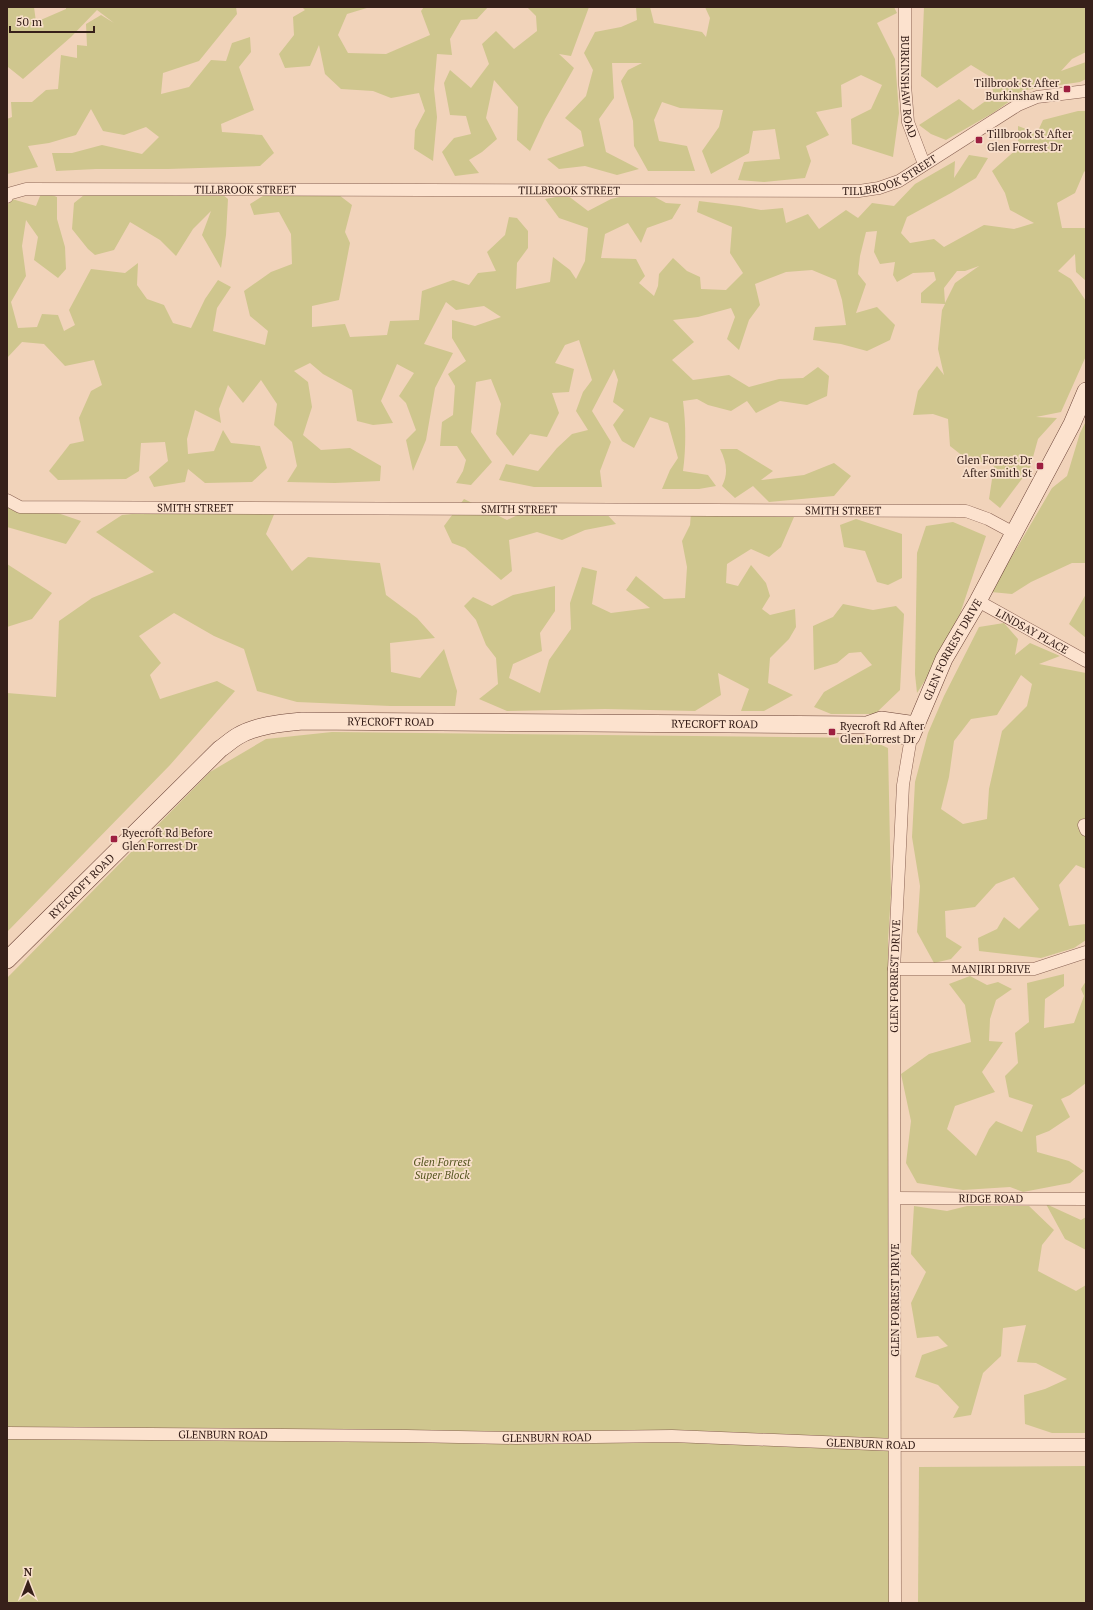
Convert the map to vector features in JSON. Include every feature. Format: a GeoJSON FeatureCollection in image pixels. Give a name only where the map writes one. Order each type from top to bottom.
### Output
{"type":"FeatureCollection","features":[{"type":"Feature","properties":{"kind":"street","name":"BURKINSHAW ROAD"},"geometry":{"type":"LineString","coordinates":[[905,7],[905,85],[908,122],[924,164]]}},
{"type":"Feature","properties":{"kind":"street","name":"TILLBROOK STREET"},"geometry":{"type":"LineString","coordinates":[[7,196],[8,194],[26,189],[859,191],[879,188],[899,181],[1018,104],[1037,97],[1086,91]]}},
{"type":"Feature","properties":{"kind":"street","name":"GLEN FORREST DRIVE"},"geometry":{"type":"LineString","coordinates":[[895,1603],[896,1445],[894,969],[903,785],[914,731],[944,659],[978,601],[1072,424],[1086,392]]}},
{"type":"Feature","properties":{"kind":"street","name":"SMITH STREET"},"geometry":{"type":"LineString","coordinates":[[7,500],[20,507],[966,511],[1014,533]]}},
{"type":"Feature","properties":{"kind":"street","name":"LINDSAY PLACE"},"geometry":{"type":"LineString","coordinates":[[978,601],[1086,661]]}},
{"type":"Feature","properties":{"kind":"street","name":"RYECROFT ROAD"},"geometry":{"type":"LineString","coordinates":[[7,960],[220,749],[238,736],[253,729],[275,724],[302,721],[867,725],[881,720],[914,731]]}},
{"type":"Feature","properties":{"kind":"street","name":"MANJIRI DRIVE"},"geometry":{"type":"LineString","coordinates":[[894,969],[1034,969],[1086,952]]}},
{"type":"Feature","properties":{"kind":"street","name":"RIDGE ROAD"},"geometry":{"type":"LineString","coordinates":[[895,1198],[1086,1199]]}},
{"type":"Feature","properties":{"kind":"street","name":"GLENBURN ROAD"},"geometry":{"type":"LineString","coordinates":[[7,1433],[516,1438],[672,1436],[896,1445],[1086,1445]]}},
{"type":"Feature","properties":{"kind":"green space"},"geometry":{"type":"Polygon","coordinates":[[[7,7],[34,7],[36,22],[66,9],[66,7],[236,7],[237,14],[199,61],[163,73],[161,94],[189,87],[211,60],[226,61],[232,43],[250,37],[251,52],[239,67],[254,110],[221,124],[222,132],[262,135],[274,153],[260,166],[56,171],[52,153],[72,153],[102,145],[142,154],[159,137],[146,127],[124,135],[103,131],[91,109],[76,135],[49,143],[28,146],[38,167],[7,174],[7,119],[12,117],[11,102],[32,102],[46,90],[58,89],[61,55],[77,58],[77,45],[87,46],[86,24],[101,15],[114,23],[97,10],[71,37],[23,79],[8,67],[7,73],[7,7]]]}},
{"type":"Feature","properties":{"kind":"green space"},"geometry":{"type":"Polygon","coordinates":[[[302,7],[370,7],[347,14],[338,35],[348,53],[386,54],[430,35],[421,11],[424,7],[488,7],[477,19],[461,20],[450,39],[452,55],[437,54],[434,89],[437,117],[433,161],[414,149],[415,130],[425,111],[419,93],[391,98],[373,91],[341,89],[325,74],[319,45],[310,66],[285,68],[279,54],[294,35],[293,17],[305,10],[302,7]]]}},
{"type":"Feature","properties":{"kind":"green space"},"geometry":{"type":"Polygon","coordinates":[[[527,7],[589,7],[571,56],[559,54],[574,68],[545,119],[530,151],[517,140],[518,107],[494,80],[486,118],[497,139],[482,152],[469,160],[479,173],[455,176],[442,152],[454,138],[471,134],[466,116],[450,115],[444,83],[450,70],[471,88],[489,64],[482,44],[496,31],[514,49],[537,31],[536,16],[527,7]]]}},
{"type":"Feature","properties":{"kind":"green space"},"geometry":{"type":"Polygon","coordinates":[[[636,7],[650,7],[654,23],[702,32],[706,37],[710,18],[705,7],[894,7],[897,13],[877,23],[895,59],[899,113],[893,157],[852,144],[851,119],[871,109],[882,85],[861,75],[841,85],[842,107],[816,112],[829,135],[806,146],[811,161],[805,178],[764,182],[738,180],[744,162],[780,159],[775,129],[753,131],[749,153],[711,174],[702,151],[719,127],[723,110],[680,108],[662,102],[654,120],[659,141],[687,146],[695,171],[648,171],[634,146],[633,121],[621,81],[628,70],[642,63],[612,63],[614,98],[599,119],[606,152],[639,169],[617,175],[585,166],[559,169],[547,159],[584,146],[581,131],[565,118],[586,96],[593,70],[584,53],[595,32],[621,27],[637,20],[636,7]]]}},
{"type":"Feature","properties":{"kind":"green space"},"geometry":{"type":"Polygon","coordinates":[[[924,7],[1086,7],[1086,52],[1072,59],[1061,71],[1086,62],[1086,79],[1080,82],[1026,90],[993,113],[946,140],[931,134],[919,125],[959,99],[973,110],[994,95],[989,76],[971,65],[937,88],[921,76],[924,7]]]}},
{"type":"Feature","properties":{"kind":"green space"},"geometry":{"type":"Polygon","coordinates":[[[1078,111],[1086,111],[1086,170],[1075,193],[1057,203],[1062,228],[1086,228],[1086,281],[1076,272],[1075,254],[1058,271],[1071,279],[1086,301],[1086,356],[1061,412],[1036,417],[1057,418],[1038,439],[1030,468],[1000,508],[989,499],[994,466],[964,457],[950,446],[948,419],[933,414],[913,415],[918,391],[937,366],[944,375],[938,349],[942,310],[945,304],[921,303],[921,293],[936,280],[934,272],[913,273],[897,282],[893,275],[895,262],[880,264],[874,252],[877,231],[866,232],[860,256],[858,274],[866,284],[856,313],[877,307],[895,325],[890,340],[867,351],[841,344],[813,340],[815,327],[846,325],[842,300],[836,280],[812,270],[786,272],[755,284],[760,305],[749,320],[739,350],[727,339],[735,317],[731,308],[698,317],[673,320],[694,342],[672,360],[693,380],[729,375],[749,387],[779,379],[803,378],[818,367],[829,376],[827,396],[807,405],[780,401],[756,413],[747,401],[731,411],[708,405],[697,399],[683,401],[685,419],[685,454],[683,471],[708,475],[716,486],[699,489],[662,489],[670,470],[678,458],[668,423],[650,417],[634,448],[622,441],[613,425],[624,410],[613,402],[618,380],[614,369],[592,411],[611,442],[600,471],[602,487],[534,487],[499,480],[506,464],[538,471],[557,448],[572,434],[588,430],[576,411],[583,392],[592,380],[579,340],[565,345],[555,363],[574,369],[569,392],[552,393],[559,413],[547,437],[530,434],[513,456],[496,434],[501,404],[491,379],[476,382],[471,432],[492,462],[471,485],[456,483],[463,471],[466,460],[457,446],[440,446],[442,422],[453,415],[455,386],[448,374],[466,361],[452,338],[452,320],[475,326],[501,317],[484,306],[456,310],[446,302],[424,344],[453,353],[435,388],[426,440],[413,471],[406,440],[416,430],[406,403],[399,396],[414,373],[397,364],[381,401],[393,423],[373,425],[357,421],[352,390],[323,374],[310,363],[294,371],[308,382],[312,407],[303,435],[321,450],[350,448],[381,466],[380,481],[335,483],[287,482],[297,466],[292,442],[274,425],[277,404],[261,380],[243,403],[228,385],[219,409],[221,423],[195,410],[187,439],[188,454],[214,451],[223,430],[231,443],[260,446],[267,468],[252,482],[205,483],[188,469],[185,482],[154,487],[149,477],[168,461],[165,442],[141,443],[139,471],[126,479],[58,480],[49,471],[70,444],[84,441],[79,418],[91,391],[102,385],[94,360],[65,366],[44,344],[22,342],[7,358],[7,206],[12,199],[36,206],[42,191],[57,197],[57,219],[65,247],[66,269],[58,278],[34,260],[38,237],[26,220],[22,246],[26,276],[11,302],[18,328],[37,327],[42,314],[58,315],[64,331],[75,325],[69,310],[91,269],[125,273],[138,263],[137,285],[147,299],[164,305],[173,323],[191,328],[205,299],[218,280],[231,287],[217,308],[213,331],[265,345],[268,331],[250,316],[244,291],[271,272],[292,264],[291,234],[279,212],[254,215],[250,204],[266,194],[335,192],[352,205],[345,232],[350,243],[339,300],[312,306],[312,327],[345,324],[350,337],[387,335],[390,321],[419,320],[422,291],[453,280],[469,285],[478,273],[496,271],[487,252],[505,235],[509,217],[517,218],[528,231],[528,248],[517,263],[516,289],[550,282],[553,257],[570,270],[576,279],[585,261],[588,228],[559,218],[545,199],[567,195],[588,211],[611,199],[644,191],[666,203],[681,204],[672,219],[647,228],[641,243],[628,223],[605,234],[601,258],[636,259],[645,276],[639,283],[654,296],[658,286],[659,274],[673,258],[687,271],[700,277],[701,289],[726,290],[743,273],[730,253],[732,227],[697,212],[699,201],[761,210],[783,208],[786,223],[808,214],[819,229],[846,210],[858,218],[872,203],[894,206],[915,184],[955,161],[954,178],[969,155],[988,158],[976,178],[907,217],[901,233],[910,243],[934,239],[944,247],[984,225],[1014,229],[1034,223],[1010,210],[1005,193],[992,171],[1018,148],[1018,126],[1037,133],[1043,120],[1078,111]],[[979,266],[965,271],[957,271],[944,288],[945,303],[955,283],[979,266]]]}},
{"type":"Feature","properties":{"kind":"green space"},"geometry":{"type":"Polygon","coordinates":[[[210,185],[228,199],[226,235],[221,268],[202,235],[211,211],[193,229],[176,256],[160,240],[130,222],[114,250],[95,255],[88,249],[72,229],[74,203],[89,191],[151,189],[176,196],[210,185]]]}},
{"type":"Feature","properties":{"kind":"green space"},"geometry":{"type":"Polygon","coordinates":[[[1086,421],[1086,563],[1072,563],[1031,582],[1012,594],[991,592],[1052,488],[1067,476],[1080,433],[1086,421]]]}},
{"type":"Feature","properties":{"kind":"green space"},"geometry":{"type":"Polygon","coordinates":[[[720,449],[737,449],[773,471],[761,480],[804,475],[834,463],[851,476],[834,496],[769,502],[753,486],[735,498],[722,486],[726,467],[720,449]]]}},
{"type":"Feature","properties":{"kind":"green space"},"geometry":{"type":"Polygon","coordinates":[[[464,499],[507,520],[544,503],[601,508],[616,524],[585,530],[562,540],[537,532],[509,540],[512,571],[501,580],[465,548],[452,543],[444,526],[464,499]]]}},
{"type":"Feature","properties":{"kind":"green space"},"geometry":{"type":"Polygon","coordinates":[[[243,503],[275,512],[266,534],[292,571],[308,557],[380,563],[386,595],[417,618],[435,638],[390,643],[391,672],[420,678],[444,649],[457,691],[455,706],[390,706],[297,702],[257,691],[244,649],[214,636],[174,613],[139,636],[161,663],[150,675],[160,699],[217,681],[235,691],[170,765],[7,932],[7,693],[56,697],[59,621],[92,598],[154,572],[96,532],[122,515],[243,503]]]}},
{"type":"Feature","properties":{"kind":"green space"},"geometry":{"type":"Polygon","coordinates":[[[7,508],[46,509],[81,521],[66,544],[7,527],[7,508]]]}},
{"type":"Feature","properties":{"kind":"green space"},"geometry":{"type":"Polygon","coordinates":[[[691,513],[794,517],[781,547],[769,557],[751,549],[727,564],[726,583],[738,586],[751,565],[766,583],[770,596],[762,609],[770,615],[795,609],[796,627],[789,639],[770,658],[768,683],[793,695],[764,711],[741,711],[749,689],[718,673],[721,695],[695,711],[605,709],[507,711],[479,699],[498,684],[496,658],[486,645],[476,620],[464,606],[473,597],[492,606],[513,595],[555,586],[555,611],[540,633],[542,651],[513,664],[509,678],[540,693],[549,660],[571,629],[570,603],[582,567],[597,571],[592,604],[611,613],[650,608],[626,590],[636,576],[664,599],[685,598],[687,567],[682,541],[690,525],[691,513]]]}},
{"type":"Feature","properties":{"kind":"green space"},"geometry":{"type":"Polygon","coordinates":[[[856,519],[902,534],[902,578],[888,585],[877,582],[865,551],[844,547],[840,525],[856,519]]]}},
{"type":"Feature","properties":{"kind":"green space"},"geometry":{"type":"Polygon","coordinates":[[[953,522],[986,536],[960,614],[926,679],[917,693],[915,674],[917,553],[926,526],[953,522]]]}},
{"type":"Feature","properties":{"kind":"green space"},"geometry":{"type":"Polygon","coordinates":[[[7,564],[52,593],[32,619],[7,627],[7,564]]]}},
{"type":"Feature","properties":{"kind":"green space"},"geometry":{"type":"Polygon","coordinates":[[[1086,594],[1086,638],[1069,624],[1086,594]]]}},
{"type":"Feature","properties":{"kind":"green space"},"geometry":{"type":"Polygon","coordinates":[[[843,604],[873,610],[896,606],[904,614],[900,690],[875,714],[831,714],[814,707],[824,692],[872,665],[861,652],[849,653],[837,663],[814,670],[813,626],[833,617],[843,604]]]}},
{"type":"Feature","properties":{"kind":"green space"},"geometry":{"type":"Polygon","coordinates":[[[1004,623],[1018,639],[1015,655],[1030,643],[1060,656],[1039,664],[1086,673],[1086,869],[1076,865],[1059,885],[1069,926],[1086,924],[1086,940],[1074,948],[1041,958],[979,951],[978,938],[997,929],[1004,917],[1019,929],[1039,909],[1014,877],[996,884],[975,907],[945,911],[946,937],[962,947],[951,959],[934,963],[917,932],[920,886],[912,837],[915,782],[928,733],[944,696],[979,627],[1004,623]],[[1021,675],[997,715],[971,719],[954,741],[949,777],[941,809],[963,824],[987,819],[989,789],[1002,731],[1027,706],[1032,684],[1021,675]]]}},
{"type":"Feature","properties":{"kind":"green space","name":"Glen Forrest Super Block"},"geometry":{"type":"Polygon","coordinates":[[[332,732],[866,738],[888,748],[891,893],[888,941],[890,1603],[7,1603],[7,978],[210,772],[266,739],[332,732]]]}},
{"type":"Feature","properties":{"kind":"green space"},"geometry":{"type":"Polygon","coordinates":[[[1064,974],[1064,986],[1045,999],[1044,1028],[1074,1023],[1084,996],[1081,989],[1086,981],[1086,1083],[1070,1095],[1061,1099],[1070,1117],[1049,1131],[1036,1136],[1037,1152],[1069,1161],[1084,1171],[1070,1183],[1023,1192],[1010,1187],[963,1190],[917,1183],[906,1163],[911,1121],[901,1074],[929,1054],[971,1042],[965,1005],[949,984],[970,976],[987,985],[998,982],[1012,989],[996,1000],[990,1019],[989,1041],[1003,1042],[982,1072],[995,1092],[955,1106],[947,1129],[976,1156],[989,1129],[996,1121],[1022,1132],[1033,1105],[1009,1097],[1005,1076],[1018,1063],[1015,1033],[1029,1022],[1027,983],[1064,974]]]}},
{"type":"Feature","properties":{"kind":"green space"},"geometry":{"type":"Polygon","coordinates":[[[1046,1204],[1081,1220],[1086,1217],[1086,1250],[1065,1239],[1046,1204]]]}},
{"type":"Feature","properties":{"kind":"green space"},"geometry":{"type":"Polygon","coordinates":[[[914,1206],[947,1211],[967,1206],[1029,1206],[1054,1230],[1042,1245],[1038,1271],[1076,1291],[1086,1285],[1086,1433],[1052,1433],[1025,1424],[1024,1395],[1045,1389],[1067,1379],[1036,1363],[1017,1362],[1026,1325],[1003,1328],[1001,1356],[983,1373],[971,1415],[953,1418],[959,1407],[938,1385],[915,1377],[922,1355],[948,1346],[938,1336],[917,1338],[911,1303],[926,1272],[911,1254],[914,1206]]]}},
{"type":"Feature","properties":{"kind":"green space"},"geometry":{"type":"Polygon","coordinates":[[[1086,1466],[1086,1603],[918,1603],[919,1467],[1086,1466]]]}},
{"type":"Feature","properties":{"kind":"place","name":"Tillbrook St After Burkinshaw Rd"},"geometry":{"type":"Point","coordinates":[1067,89]}},
{"type":"Feature","properties":{"kind":"place","name":"Tillbrook St After Glen Forrest Dr"},"geometry":{"type":"Point","coordinates":[979,140]}},
{"type":"Feature","properties":{"kind":"place","name":"Glen Forrest Dr After Smith St"},"geometry":{"type":"Point","coordinates":[1040,466]}},
{"type":"Feature","properties":{"kind":"place","name":"Ryecroft Rd After Glen Forrest Dr"},"geometry":{"type":"Point","coordinates":[832,732]}},
{"type":"Feature","properties":{"kind":"place","name":"Ryecroft Rd Before Glen Forrest Dr"},"geometry":{"type":"Point","coordinates":[114,839]}}]}
